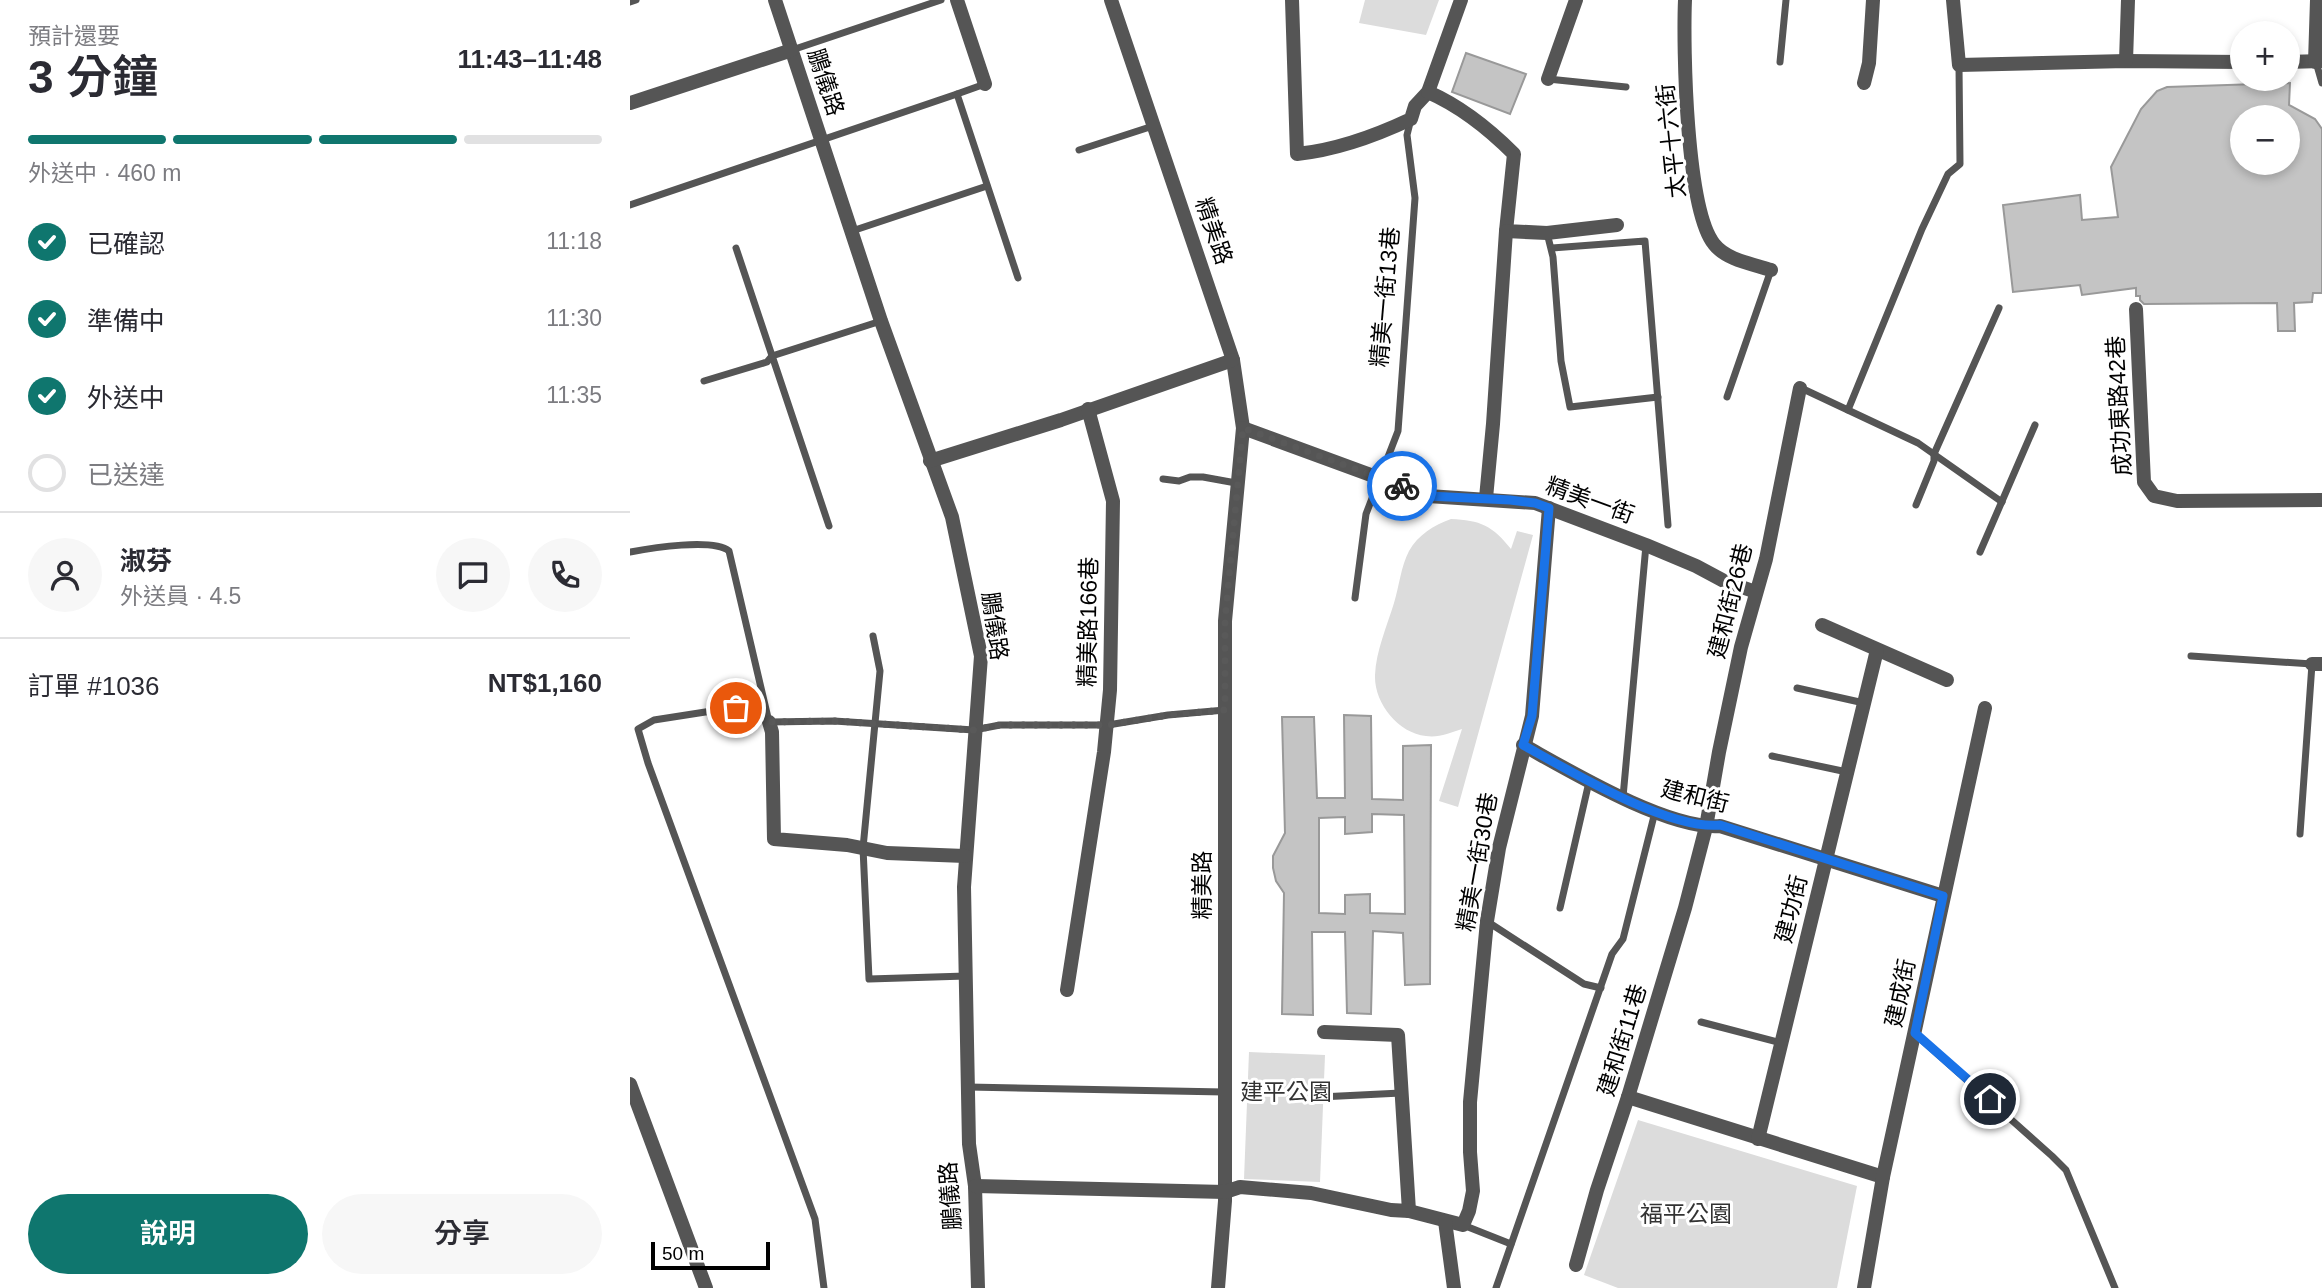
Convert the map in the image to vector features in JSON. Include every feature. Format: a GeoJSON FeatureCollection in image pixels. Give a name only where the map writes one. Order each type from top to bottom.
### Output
{"type":"FeatureCollection","features":[{"type":"Feature","properties":{"kind":"street","name":"鵬儀路"},"geometry":{"type":"LineString","coordinates":[[775,0],[881,321],[952,517],[981,656],[965,856],[969,1144],[975,1186],[978,1288]]}},
{"type":"Feature","properties":{"kind":"street"},"geometry":{"type":"LineString","coordinates":[[957,0],[985,84]]}},
{"type":"Feature","properties":{"kind":"street","name":"精美路"},"geometry":{"type":"LineString","coordinates":[[1111,0],[1233,360],[1243,428],[1225,621],[1225,1192],[1218,1288]]}},
{"type":"Feature","properties":{"kind":"street"},"geometry":{"type":"LineString","coordinates":[[1292,0],[1297,154],[1317,152],[1376,135],[1411,119]]}},
{"type":"Feature","properties":{"kind":"street","name":"精美一街13巷"},"geometry":{"type":"LineString","coordinates":[[1411,119],[1415,106],[1428,92],[1461,0]]}},
{"type":"Feature","properties":{"kind":"street"},"geometry":{"type":"LineString","coordinates":[[1548,79],[1576,0]]}},
{"type":"Feature","properties":{"kind":"street","name":"太平十六街"},"geometry":{"type":"LineString","coordinates":[[1685,0],[1690,156],[1703,221],[1712,242],[1726,254],[1772,270]]}},
{"type":"Feature","properties":{"kind":"street"},"geometry":{"type":"LineString","coordinates":[[1864,83],[1869,63],[1873,0]]}},
{"type":"Feature","properties":{"kind":"street"},"geometry":{"type":"LineString","coordinates":[[1952,0],[1959,65],[2230,62]]}},
{"type":"Feature","properties":{"kind":"street"},"geometry":{"type":"LineString","coordinates":[[2126,61],[2128,0]]}},
{"type":"Feature","properties":{"kind":"street"},"geometry":{"type":"LineString","coordinates":[[2300,62],[2319,62],[2317,0]]}},
{"type":"Feature","properties":{"kind":"street"},"geometry":{"type":"LineString","coordinates":[[630,103],[792,50]]}},
{"type":"Feature","properties":{"kind":"street"},"geometry":{"type":"LineString","coordinates":[[1428,92],[1448,101],[1514,154],[1486,498]]}},
{"type":"Feature","properties":{"kind":"street"},"geometry":{"type":"LineString","coordinates":[[1506,231],[1547,233],[1617,225]]}},
{"type":"Feature","properties":{"kind":"street","name":"成功東路42巷"},"geometry":{"type":"LineString","coordinates":[[2136,309],[2143,475],[2147,489],[2154,496],[2177,501],[2322,500]]}},
{"type":"Feature","properties":{"kind":"street"},"geometry":{"type":"LineString","coordinates":[[930,461],[1233,360]]}},
{"type":"Feature","properties":{"kind":"street","name":"建和街26巷"},"geometry":{"type":"LineString","coordinates":[[1706,827],[1719,752],[1766,559],[1800,388]]}},
{"type":"Feature","properties":{"kind":"street","name":"精美路166巷"},"geometry":{"type":"LineString","coordinates":[[1067,990],[1108,725],[1113,502],[1088,410]]}},
{"type":"Feature","properties":{"kind":"street","name":"精美一街"},"geometry":{"type":"LineString","coordinates":[[1243,428],[1428,496],[1535,503],[1646,544],[1724,581],[1756,592]]}},
{"type":"Feature","properties":{"kind":"street","name":"精美一街30巷"},"geometry":{"type":"LineString","coordinates":[[1463,1225],[1473,1191],[1470,1102],[1487,921],[1499,848],[1532,716],[1549,508]]}},
{"type":"Feature","properties":{"kind":"street"},"geometry":{"type":"LineString","coordinates":[[1822,625],[1947,680]]}},
{"type":"Feature","properties":{"kind":"street","name":"建功街"},"geometry":{"type":"LineString","coordinates":[[1758,1139],[1877,650]]}},
{"type":"Feature","properties":{"kind":"street","name":"建成街"},"geometry":{"type":"LineString","coordinates":[[1864,1288],[1883,1177],[1985,708]]}},
{"type":"Feature","properties":{"kind":"street"},"geometry":{"type":"LineString","coordinates":[[769,722],[772,732],[775,839],[887,853],[965,856]]}},
{"type":"Feature","properties":{"kind":"street","name":"建和街"},"geometry":{"type":"LineString","coordinates":[[1523,745],[1589,782],[1655,811],[1706,827],[1720,825],[1943,896]]}},
{"type":"Feature","properties":{"kind":"street","name":"建和街11巷"},"geometry":{"type":"LineString","coordinates":[[1576,1265],[1685,908],[1706,827]]}},
{"type":"Feature","properties":{"kind":"street"},"geometry":{"type":"LineString","coordinates":[[1324,1032],[1398,1035],[1409,1212]]}},
{"type":"Feature","properties":{"kind":"street"},"geometry":{"type":"LineString","coordinates":[[630,1084],[706,1288]]}},
{"type":"Feature","properties":{"kind":"street"},"geometry":{"type":"LineString","coordinates":[[1628,1097],[1883,1177]]}},
{"type":"Feature","properties":{"kind":"street"},"geometry":{"type":"LineString","coordinates":[[975,1186],[1225,1192],[1240,1187],[1311,1193],[1463,1225]]}},
{"type":"Feature","properties":{"kind":"street"},"geometry":{"type":"LineString","coordinates":[[1445,1222],[1454,1288]]}},
{"type":"Feature","properties":{"kind":"lane"},"geometry":{"type":"LineString","coordinates":[[630,2],[636,0]]}},
{"type":"Feature","properties":{"kind":"lane"},"geometry":{"type":"LineString","coordinates":[[792,50],[942,0]]}},
{"type":"Feature","properties":{"kind":"lane"},"geometry":{"type":"LineString","coordinates":[[1780,62],[1786,0]]}},
{"type":"Feature","properties":{"kind":"lane"},"geometry":{"type":"LineString","coordinates":[[2319,62],[2322,83]]}},
{"type":"Feature","properties":{"kind":"lane"},"geometry":{"type":"LineString","coordinates":[[1848,410],[1922,229],[1948,174],[1960,164],[1959,65]]}},
{"type":"Feature","properties":{"kind":"lane"},"geometry":{"type":"LineString","coordinates":[[1548,79],[1626,87]]}},
{"type":"Feature","properties":{"kind":"lane"},"geometry":{"type":"LineString","coordinates":[[630,205],[985,84]]}},
{"type":"Feature","properties":{"kind":"lane"},"geometry":{"type":"LineString","coordinates":[[957,94],[1018,278]]}},
{"type":"Feature","properties":{"kind":"lane","name":"精美一街13巷"},"geometry":{"type":"LineString","coordinates":[[1355,598],[1366,514],[1398,431],[1415,198],[1407,135],[1411,119]]}},
{"type":"Feature","properties":{"kind":"lane"},"geometry":{"type":"LineString","coordinates":[[1079,149],[1153,126]]}},
{"type":"Feature","properties":{"kind":"lane"},"geometry":{"type":"LineString","coordinates":[[851,232],[987,186]]}},
{"type":"Feature","properties":{"kind":"lane"},"geometry":{"type":"LineString","coordinates":[[1547,233],[1552,248],[1561,361],[1570,407],[1658,397]]}},
{"type":"Feature","properties":{"kind":"lane"},"geometry":{"type":"LineString","coordinates":[[1552,248],[1645,241],[1668,525]]}},
{"type":"Feature","properties":{"kind":"lane"},"geometry":{"type":"LineString","coordinates":[[736,248],[829,526]]}},
{"type":"Feature","properties":{"kind":"lane","name":"太平十六街"},"geometry":{"type":"LineString","coordinates":[[1727,397],[1772,270]]}},
{"type":"Feature","properties":{"kind":"lane"},"geometry":{"type":"LineString","coordinates":[[1916,505],[1934,461],[1934,454],[1999,309]]}},
{"type":"Feature","properties":{"kind":"lane"},"geometry":{"type":"LineString","coordinates":[[705,381],[881,321]]}},
{"type":"Feature","properties":{"kind":"lane"},"geometry":{"type":"LineString","coordinates":[[1800,388],[1898,432],[2002,502]]}},
{"type":"Feature","properties":{"kind":"lane"},"geometry":{"type":"LineString","coordinates":[[1980,552],[2035,425]]}},
{"type":"Feature","properties":{"kind":"lane"},"geometry":{"type":"LineString","coordinates":[[1163,479],[1180,481],[1190,477],[1203,477],[1236,483]]}},
{"type":"Feature","properties":{"kind":"lane"},"geometry":{"type":"LineString","coordinates":[[630,552],[708,544],[724,546],[729,551],[769,722],[834,721],[974,730],[1000,725],[1108,725],[1168,715],[1225,710]]}},
{"type":"Feature","properties":{"kind":"lane"},"geometry":{"type":"LineString","coordinates":[[1623,797],[1646,544]]}},
{"type":"Feature","properties":{"kind":"lane"},"geometry":{"type":"LineString","coordinates":[[873,636],[880,671],[863,848],[869,979],[966,976]]}},
{"type":"Feature","properties":{"kind":"lane"},"geometry":{"type":"LineString","coordinates":[[2191,656],[2317,664],[2300,834]]}},
{"type":"Feature","properties":{"kind":"lane"},"geometry":{"type":"LineString","coordinates":[[1797,688],[1864,703]]}},
{"type":"Feature","properties":{"kind":"lane"},"geometry":{"type":"LineString","coordinates":[[763,703],[654,720],[638,729],[648,763],[815,1219],[824,1288]]}},
{"type":"Feature","properties":{"kind":"lane"},"geometry":{"type":"LineString","coordinates":[[1772,756],[1847,772]]}},
{"type":"Feature","properties":{"kind":"lane"},"geometry":{"type":"LineString","coordinates":[[1560,908],[1589,782]]}},
{"type":"Feature","properties":{"kind":"lane"},"geometry":{"type":"LineString","coordinates":[[1496,1288],[1612,954],[1623,939],[1655,811]]}},
{"type":"Feature","properties":{"kind":"lane"},"geometry":{"type":"LineString","coordinates":[[1487,921],[1584,984],[1601,989]]}},
{"type":"Feature","properties":{"kind":"lane"},"geometry":{"type":"LineString","coordinates":[[1701,1022],[1781,1043]]}},
{"type":"Feature","properties":{"kind":"lane"},"geometry":{"type":"LineString","coordinates":[[1915,1033],[2066,1170],[2115,1288]]}},
{"type":"Feature","properties":{"kind":"lane"},"geometry":{"type":"LineString","coordinates":[[968,1087],[1224,1092]]}},
{"type":"Feature","properties":{"kind":"lane"},"geometry":{"type":"LineString","coordinates":[[1320,1097],[1401,1093]]}},
{"type":"Feature","properties":{"kind":"lane"},"geometry":{"type":"LineString","coordinates":[[1463,1225],[1511,1244]]}},
{"type":"Feature","properties":{"kind":"green space"},"geometry":{"type":"Polygon","coordinates":[[[1365,0],[1439,0],[1426,35],[1359,23],[1365,0]]]}},
{"type":"Feature","properties":{"kind":"green space"},"geometry":{"type":"Polygon","coordinates":[[[1451,519],[1485,526],[1511,549],[1517,531],[1533,535],[1458,807],[1439,801],[1462,729],[1430,736],[1406,729],[1397,723],[1383,706],[1375,675],[1380,648],[1409,551],[1427,531],[1451,519]]]}},
{"type":"Feature","properties":{"kind":"green space","name":"建平公園"},"geometry":{"type":"Polygon","coordinates":[[[1249,1052],[1325,1055],[1320,1182],[1244,1179],[1249,1052]]]}},
{"type":"Feature","properties":{"kind":"green space","name":"福平公園"},"geometry":{"type":"Polygon","coordinates":[[[1638,1120],[1857,1186],[1837,1288],[1618,1288],[1584,1275],[1638,1120]]]}},
{"type":"Feature","properties":{"kind":"building"},"geometry":{"type":"Polygon","coordinates":[[[1466,53],[1526,74],[1510,114],[1452,92],[1466,53]]]}},
{"type":"Feature","properties":{"kind":"building"},"geometry":{"type":"Polygon","coordinates":[[[2230,85],[2230,91],[2290,91],[2289,105],[2230,105],[2230,175],[2300,175],[2300,111],[2315,119],[2322,129],[2322,293],[2313,293],[2312,302],[2294,303],[2295,331],[2278,331],[2277,303],[2144,304],[2140,296],[2136,296],[2136,288],[2082,295],[2080,285],[2013,292],[2003,205],[2080,195],[2082,220],[2118,217],[2111,167],[2141,109],[2157,91],[2167,87],[2230,85]]]}},
{"type":"Feature","properties":{"kind":"building"},"geometry":{"type":"Polygon","coordinates":[[[1344,715],[1371,716],[1372,799],[1403,800],[1403,746],[1431,745],[1430,984],[1405,985],[1403,933],[1373,931],[1371,1014],[1347,1013],[1345,932],[1312,932],[1313,1015],[1282,1014],[1284,893],[1276,881],[1273,856],[1285,833],[1282,717],[1314,717],[1317,798],[1345,798],[1344,715]],[[1372,814],[1372,832],[1345,834],[1345,817],[1319,818],[1319,913],[1345,914],[1345,895],[1370,894],[1370,913],[1405,914],[1404,815],[1372,814]]]}},
{"type":"Feature","properties":{"kind":"way so far"},"geometry":{"type":"LineString","coordinates":[[736,708],[763,703],[769,722],[834,721],[974,730],[1000,725],[1108,725],[1168,715],[1225,710],[1225,621],[1243,428],[1402,486]]}},
{"type":"Feature","properties":{"kind":"route"},"geometry":{"type":"LineString","coordinates":[[1402,486],[1428,496],[1510,500],[1549,508],[1532,716],[1523,745],[1589,782],[1655,811],[1706,827],[1720,825],[1943,896],[1915,1033],[1990,1099]]}}]}
